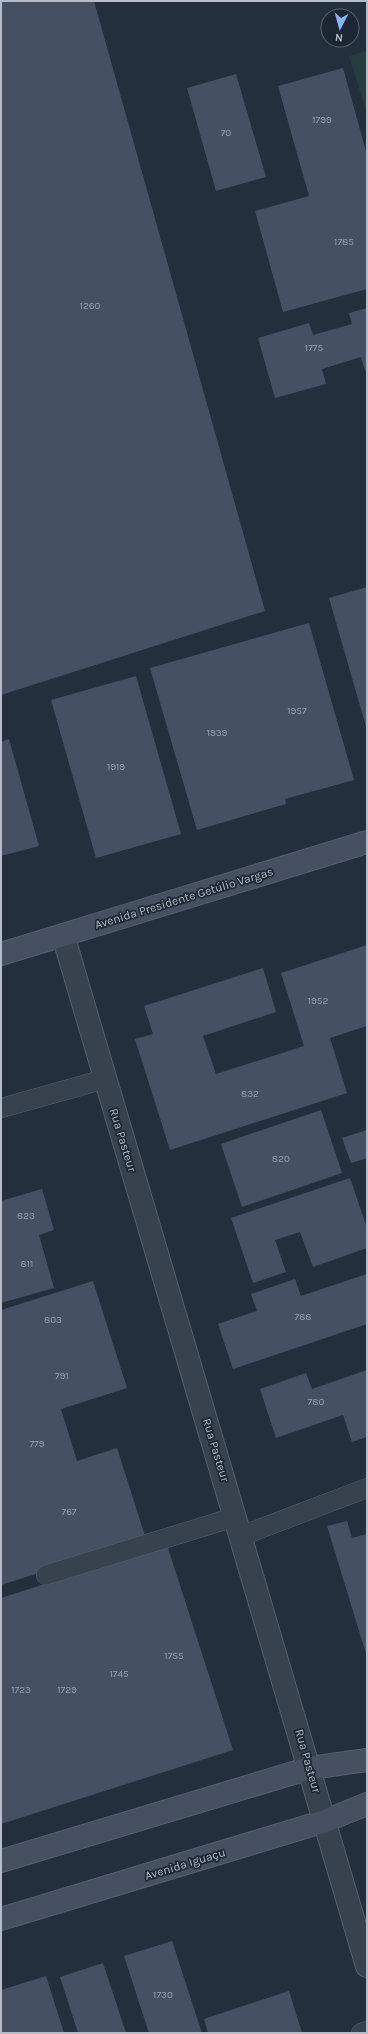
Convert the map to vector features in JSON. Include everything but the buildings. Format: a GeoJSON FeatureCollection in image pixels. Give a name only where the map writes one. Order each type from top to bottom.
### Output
{"type":"FeatureCollection","features":[{"type":"Feature","properties":{"kind":"main road","name":"Avenida Presidente Getúlio Vargas"},"geometry":{"type":"LineString","coordinates":[[1,954],[367,842]]}},
{"type":"Feature","properties":{"kind":"main road"},"geometry":{"type":"LineString","coordinates":[[1,1861],[310,1768],[367,1760]]}},
{"type":"Feature","properties":{"kind":"main road","name":"Avenida Iguaçu"},"geometry":{"type":"LineString","coordinates":[[1,1919],[325,1821],[367,1804]]}},
{"type":"Feature","properties":{"kind":"street","name":"Rua Pasteur"},"geometry":{"type":"LineString","coordinates":[[62,935],[310,1768],[367,1966]]}},
{"type":"Feature","properties":{"kind":"lane"},"geometry":{"type":"LineString","coordinates":[[1,1108],[105,1079]]}},
{"type":"Feature","properties":{"kind":"lane"},"geometry":{"type":"LineString","coordinates":[[46,1575],[238,1526],[367,1488]]}},
{"type":"Feature","properties":{"kind":"lane"},"geometry":{"type":"LineString","coordinates":[[361,2033],[367,2031]]}},
{"type":"Feature","properties":{"kind":"green space"},"geometry":{"type":"Polygon","coordinates":[[[367,51],[367,114],[349,56],[367,51]]]}}]}
